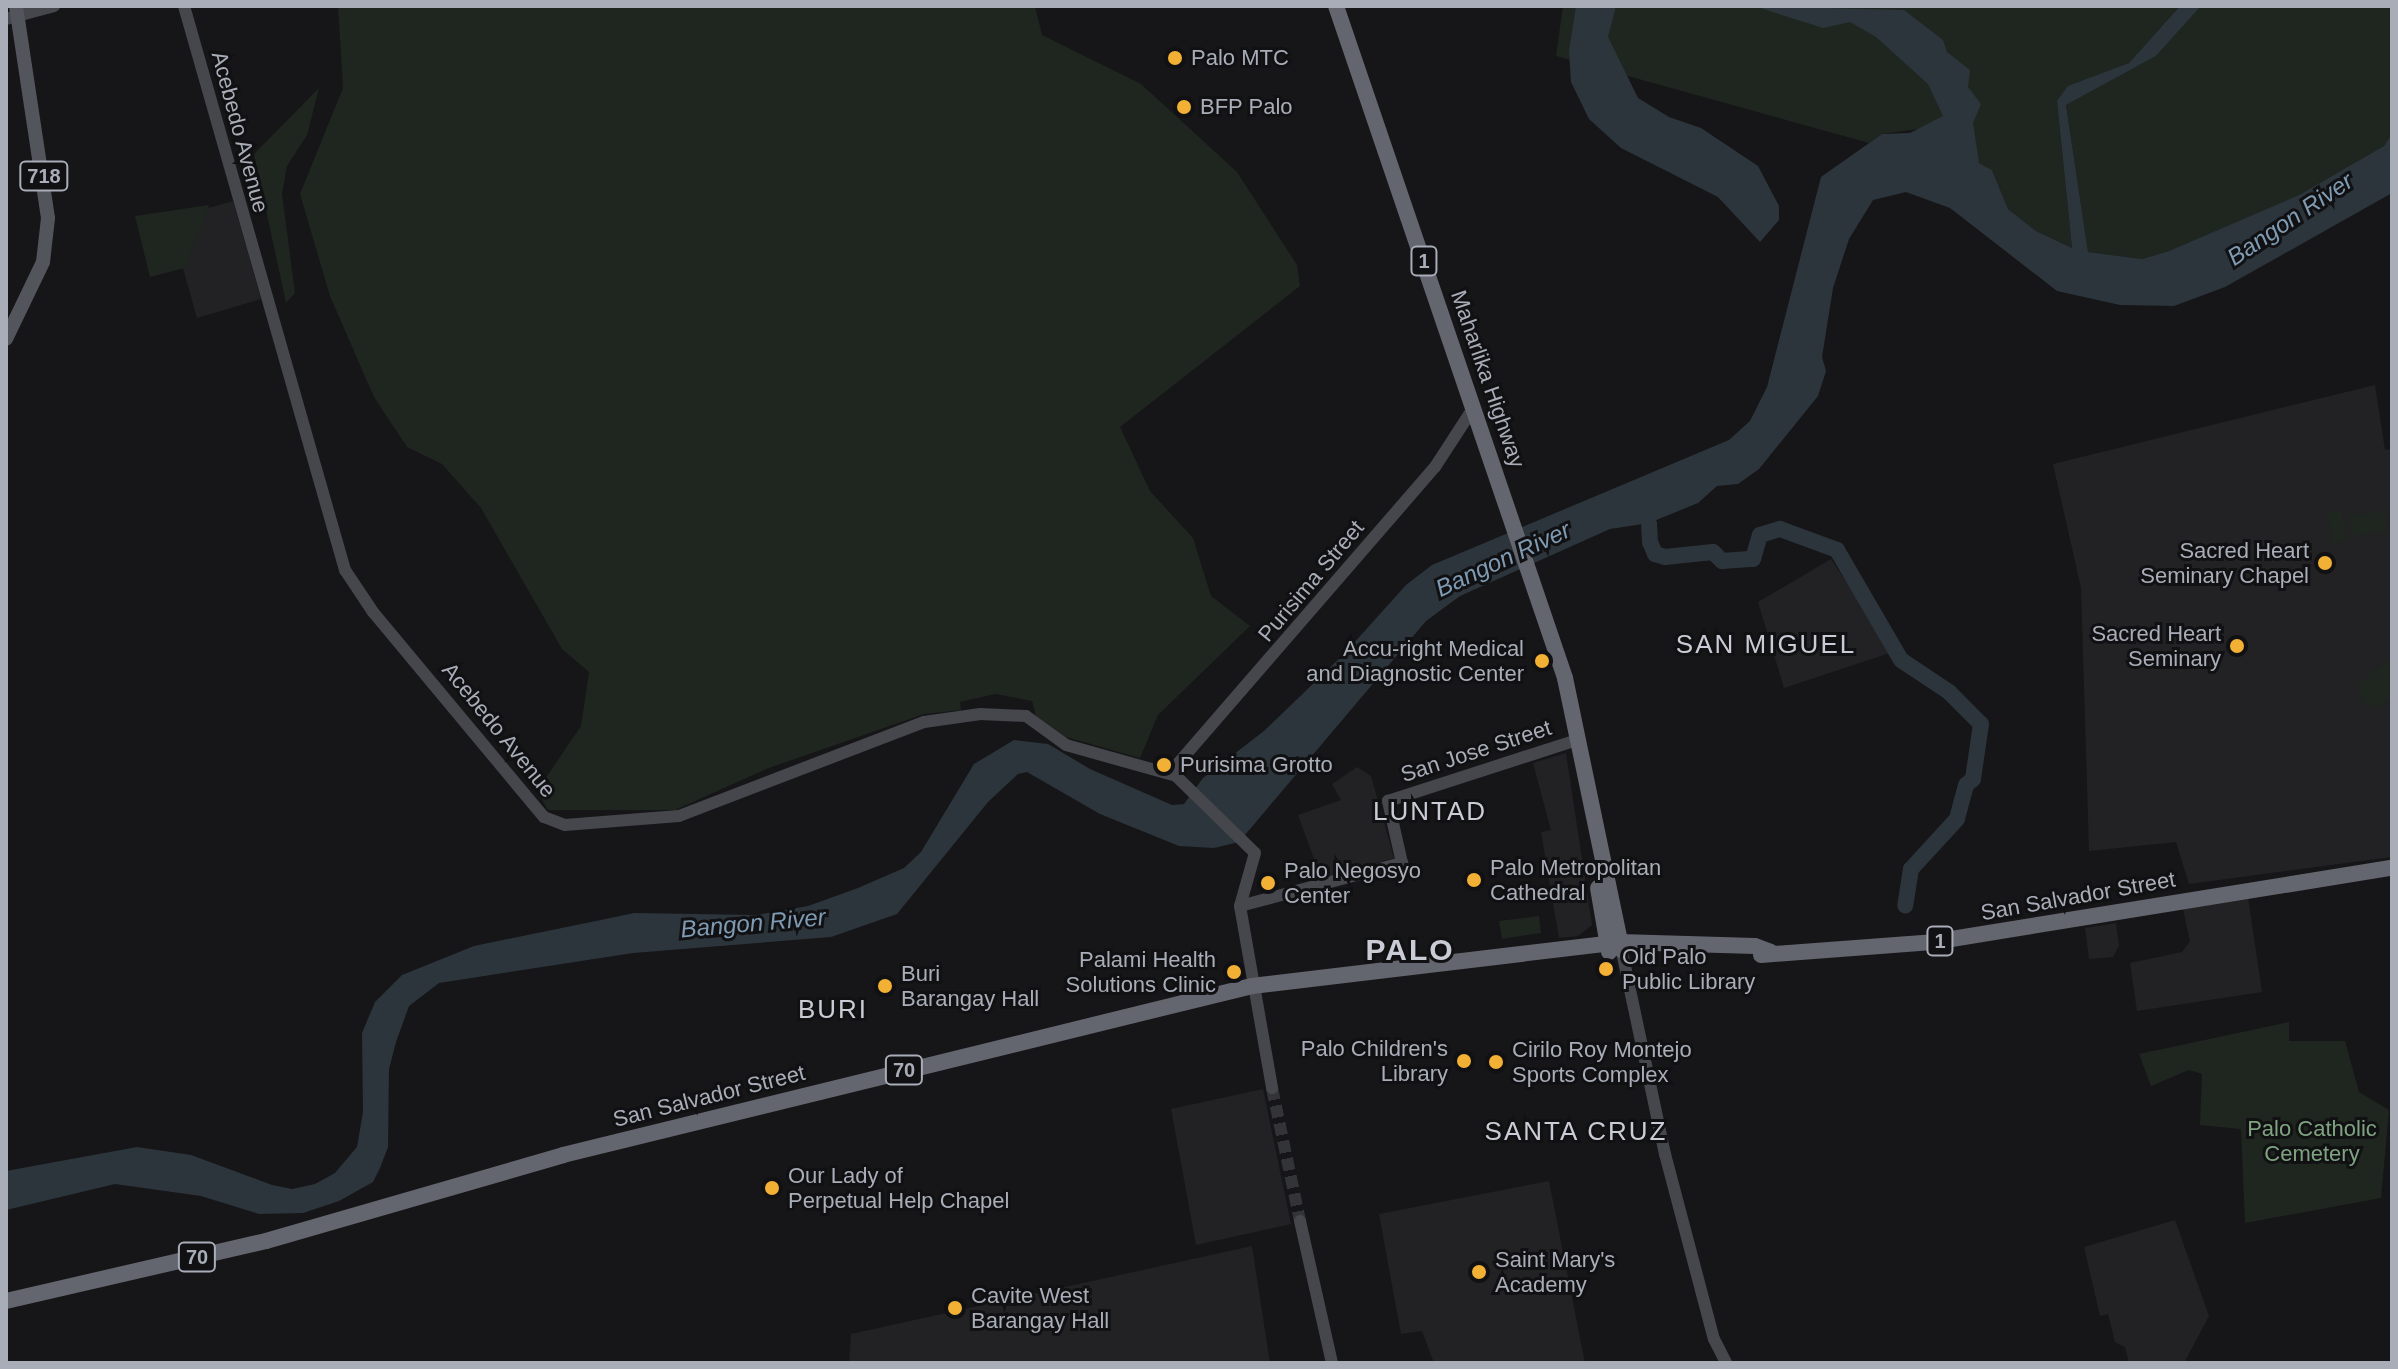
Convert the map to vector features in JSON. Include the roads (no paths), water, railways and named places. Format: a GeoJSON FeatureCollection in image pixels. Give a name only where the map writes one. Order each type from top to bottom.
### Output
{"type":"FeatureCollection","features":[{"type":"Feature","properties":{"kind":"highway","name":"Maharlika Highway"},"geometry":{"type":"LineString","coordinates":[[1336,6],[1565,678],[1577,740]]}},
{"type":"Feature","properties":{"kind":"highway","name":"1"},"geometry":{"type":"LineString","coordinates":[[1577,740],[1615,947]]}},
{"type":"Feature","properties":{"kind":"highway","name":"San Salvador Street"},"geometry":{"type":"LineString","coordinates":[[6,1301],[266,1241],[563,1155],[1252,986],[1429,967],[1448,970],[1615,947],[1755,946],[1771,952],[1933,942],[2392,868]]}},
{"type":"Feature","properties":{"kind":"main road","name":"718"},"geometry":{"type":"LineString","coordinates":[[6,339],[47,247],[46,191],[13,14]]}},
{"type":"Feature","properties":{"kind":"street"},"geometry":{"type":"LineString","coordinates":[[13,14],[54,6]]}},
{"type":"Feature","properties":{"kind":"street","name":"Acebedo Avenue"},"geometry":{"type":"LineString","coordinates":[[184,6],[345,570],[373,612],[544,817],[565,825],[679,816],[924,722],[980,714],[1026,716],[1066,745],[1176,776],[1256,856],[1240,906]]}},
{"type":"Feature","properties":{"kind":"street","name":"Purisima Street"},"geometry":{"type":"LineString","coordinates":[[1176,776],[1175,767],[1435,467],[1474,407]]}},
{"type":"Feature","properties":{"kind":"street","name":"San Jose Street"},"geometry":{"type":"LineString","coordinates":[[1240,906],[1402,863],[1388,801],[1577,740]]}},
{"type":"Feature","properties":{"kind":"street"},"geometry":{"type":"LineString","coordinates":[[1240,906],[1272,1088]]}},
{"type":"Feature","properties":{"kind":"street"},"geometry":{"type":"LineString","coordinates":[[1615,947],[1714,1339],[1726,1363]]}},
{"type":"Feature","properties":{"kind":"street"},"geometry":{"type":"LineString","coordinates":[[1300,1221],[1332,1363]]}},
{"type":"Feature","properties":{"kind":"water"},"geometry":{"type":"Polygon","coordinates":[[[1576,6],[1616,6],[1608,37],[1638,98],[1669,117],[1701,128],[1758,166],[1779,206],[1779,220],[1760,242],[1718,197],[1621,148],[1589,119],[1571,82],[1569,51],[1576,6]]]}},
{"type":"Feature","properties":{"kind":"water","name":"Bangon River"},"geometry":{"type":"Polygon","coordinates":[[[1754,6],[1904,10],[1943,40],[1947,52],[1970,70],[1968,87],[1981,104],[1973,123],[1979,163],[1992,170],[2008,209],[2036,231],[2072,248],[2057,101],[2068,86],[2129,63],[2180,6],[2201,6],[2156,56],[2066,105],[2088,252],[2142,259],[2169,251],[2299,195],[2384,146],[2392,134],[2392,193],[2225,287],[2174,306],[2120,305],[2057,291],[1950,208],[1906,192],[1873,200],[1849,239],[1833,288],[1822,357],[1826,371],[1818,396],[1759,469],[1738,484],[1717,486],[1698,503],[1649,523],[1610,529],[1460,596],[1426,621],[1239,842],[1214,848],[1179,846],[1100,814],[1027,772],[1018,774],[988,802],[897,914],[831,937],[633,953],[439,983],[409,1006],[396,1042],[389,1069],[388,1147],[380,1168],[373,1182],[339,1201],[303,1213],[259,1214],[201,1196],[115,1184],[6,1210],[6,1171],[137,1147],[191,1155],[272,1185],[292,1189],[315,1184],[335,1173],[357,1147],[363,1112],[362,1033],[375,1002],[402,975],[474,946],[634,913],[757,915],[808,906],[858,888],[904,868],[921,852],[974,764],[1014,740],[1048,744],[1090,769],[1172,805],[1184,804],[1203,778],[1264,731],[1344,654],[1406,585],[1432,565],[1729,440],[1750,421],[1767,387],[1821,177],[1882,134],[1910,133],[1943,116],[1928,84],[1876,37],[1850,22],[1823,28],[1754,6]]]}},
{"type":"Feature","properties":{"kind":"waterway"},"geometry":{"type":"LineString","coordinates":[[1649,523],[1650,542],[1655,554],[1665,557],[1713,552],[1722,561],[1753,559],[1760,535],[1780,529],[1837,550],[1901,660],[1949,692],[1981,724],[1973,779],[1966,785],[1957,819],[1911,869],[1905,906]]}},
{"type":"Feature","properties":{"kind":"tunnel"},"geometry":{"type":"LineString","coordinates":[[1272,1088],[1300,1221]]}},
{"type":"Feature","properties":{"kind":"place","name":"Palo MTC"},"geometry":{"type":"Point","coordinates":[1175,58]}},
{"type":"Feature","properties":{"kind":"place","name":"BFP Palo"},"geometry":{"type":"Point","coordinates":[1184,107]}},
{"type":"Feature","properties":{"kind":"place","name":"Sacred Heart Seminary Chapel"},"geometry":{"type":"Point","coordinates":[2325,563]}},
{"type":"Feature","properties":{"kind":"place","name":"Sacred Heart Seminary"},"geometry":{"type":"Point","coordinates":[2237,646]}},
{"type":"Feature","properties":{"kind":"place","name":"Accu-right Medical and Diagnostic Center"},"geometry":{"type":"Point","coordinates":[1542,661]}},
{"type":"Feature","properties":{"kind":"place","name":"Purisima Grotto"},"geometry":{"type":"Point","coordinates":[1164,765]}},
{"type":"Feature","properties":{"kind":"place","name":"Palo Metropolitan Cathedral"},"geometry":{"type":"Point","coordinates":[1474,880]}},
{"type":"Feature","properties":{"kind":"place","name":"Palo Negosyo Center"},"geometry":{"type":"Point","coordinates":[1268,883]}},
{"type":"Feature","properties":{"kind":"place","name":"Old Palo Public Library"},"geometry":{"type":"Point","coordinates":[1606,969]}},
{"type":"Feature","properties":{"kind":"place","name":"Palami Health Solutions Clinic"},"geometry":{"type":"Point","coordinates":[1234,972]}},
{"type":"Feature","properties":{"kind":"place","name":"Buri Barangay Hall"},"geometry":{"type":"Point","coordinates":[885,986]}},
{"type":"Feature","properties":{"kind":"place","name":"Palo Children's Library"},"geometry":{"type":"Point","coordinates":[1464,1061]}},
{"type":"Feature","properties":{"kind":"place","name":"Cirilo Roy Montejo Sports Complex"},"geometry":{"type":"Point","coordinates":[1496,1062]}},
{"type":"Feature","properties":{"kind":"place","name":"Our Lady of Perpetual Help Chapel"},"geometry":{"type":"Point","coordinates":[772,1188]}},
{"type":"Feature","properties":{"kind":"place","name":"Saint Mary's Academy"},"geometry":{"type":"Point","coordinates":[1479,1272]}},
{"type":"Feature","properties":{"kind":"place","name":"Cavite West Barangay Hall"},"geometry":{"type":"Point","coordinates":[955,1308]}},
{"type":"Feature","properties":{"kind":"district","name":"SAN MIGUEL"},"geometry":{"type":"Point","coordinates":[1766,645]}},
{"type":"Feature","properties":{"kind":"district","name":"LUNTAD"},"geometry":{"type":"Point","coordinates":[1430,812]}},
{"type":"Feature","properties":{"kind":"district","name":"PALO"},"geometry":{"type":"Point","coordinates":[1410,950]}},
{"type":"Feature","properties":{"kind":"district","name":"BURI"},"geometry":{"type":"Point","coordinates":[833,1010]}},
{"type":"Feature","properties":{"kind":"district","name":"SANTA CRUZ"},"geometry":{"type":"Point","coordinates":[1576,1132]}},
{"type":"Feature","properties":{"kind":"park label","name":"Palo Catholic Cemetery"},"geometry":{"type":"Point","coordinates":[2312,1140]}}]}
